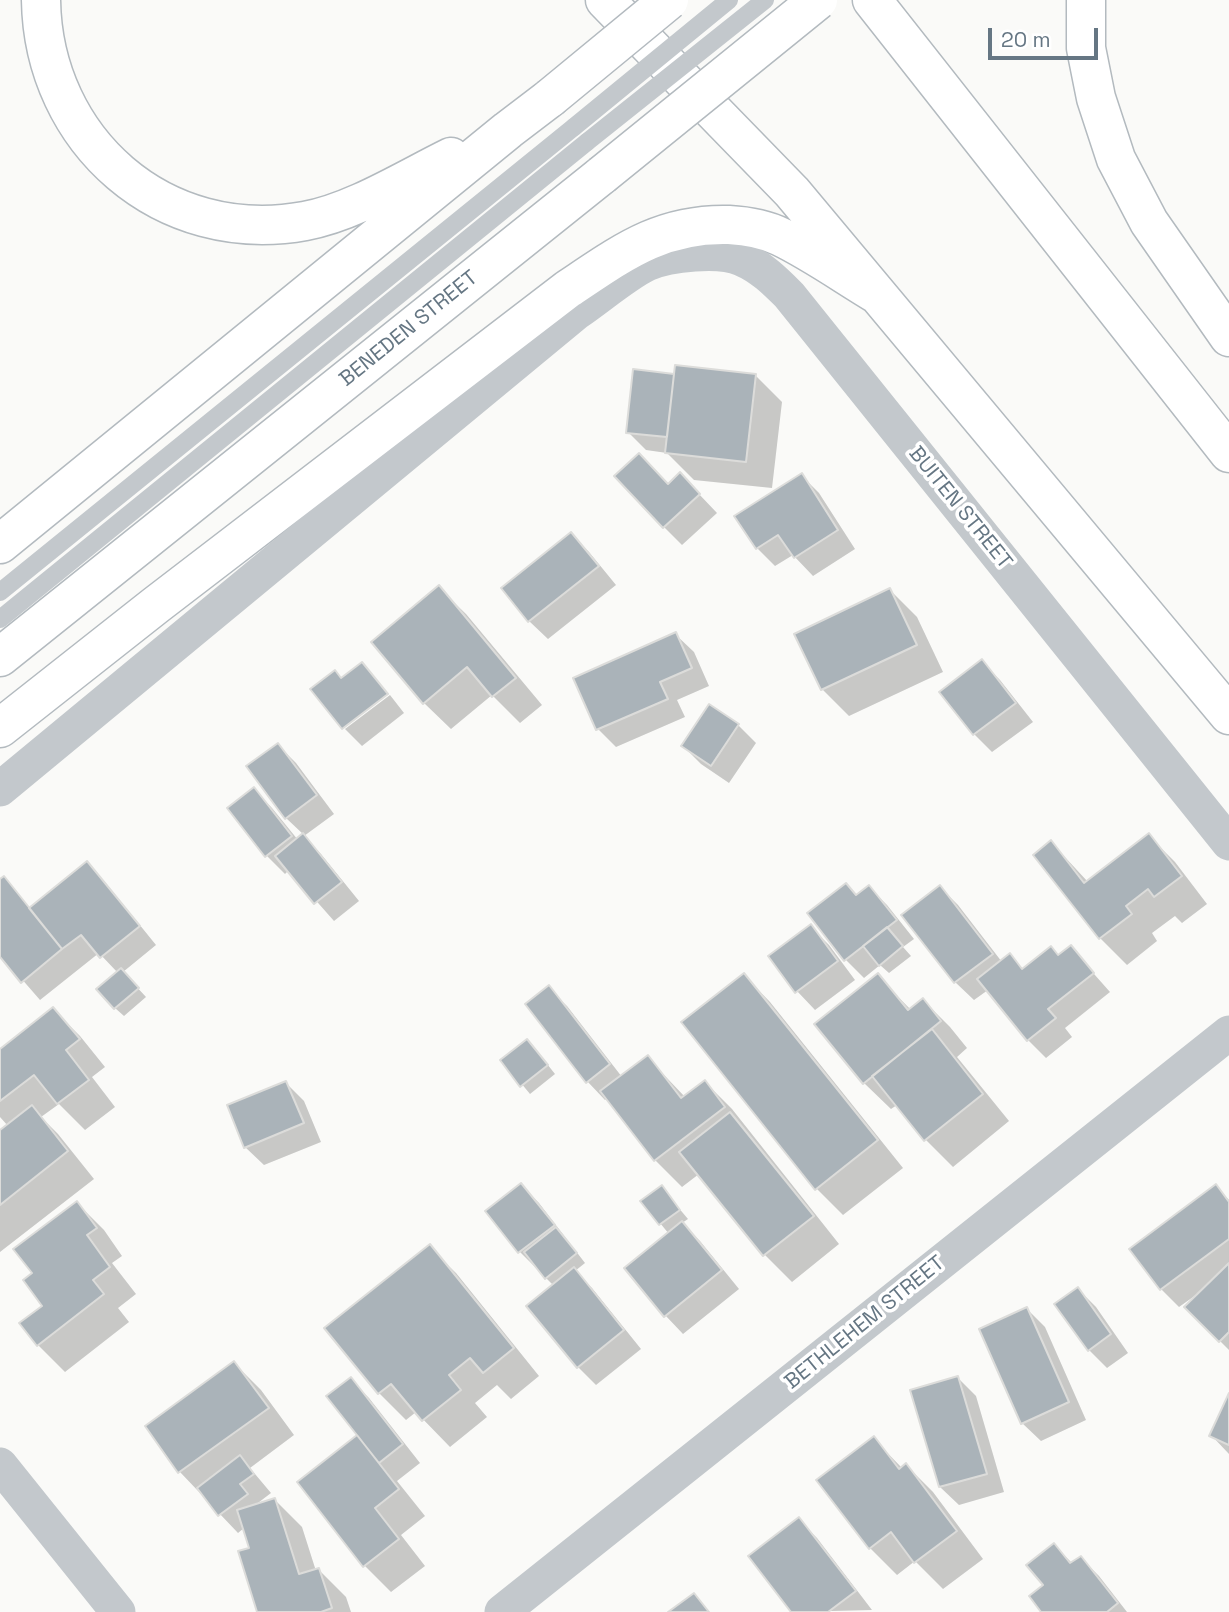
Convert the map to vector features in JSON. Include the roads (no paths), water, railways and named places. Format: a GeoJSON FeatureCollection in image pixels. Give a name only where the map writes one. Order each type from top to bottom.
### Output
{"type":"FeatureCollection","features":[{"type":"Feature","properties":{"kind":"main road"},"geometry":{"type":"LineString","coordinates":[[41,0],[41,27],[50,66],[65,106],[94,149],[130,182],[167,205],[214,220],[262,224],[305,221],[349,207],[508,130]]}},
{"type":"Feature","properties":{"kind":"main road"},"geometry":{"type":"LineString","coordinates":[[605,0],[792,192],[1229,715]]}},
{"type":"Feature","properties":{"kind":"main road"},"geometry":{"type":"LineString","coordinates":[[0,544],[669,0]]}},
{"type":"Feature","properties":{"kind":"main road","name":"BENEDEN STREET"},"geometry":{"type":"LineString","coordinates":[[0,657],[595,158],[818,0]]}},
{"type":"Feature","properties":{"kind":"main road"},"geometry":{"type":"LineString","coordinates":[[872,0],[1229,453]]}},
{"type":"Feature","properties":{"kind":"main road"},"geometry":{"type":"LineString","coordinates":[[1086,0],[1086,48],[1096,98],[1116,159],[1149,222],[1229,337]]}},
{"type":"Feature","properties":{"kind":"main road"},"geometry":{"type":"LineString","coordinates":[[0,728],[568,289],[615,257],[647,241],[678,228],[747,226],[779,236],[878,295]]}},
{"type":"Feature","properties":{"kind":"street","name":"BUITEN STREET"},"geometry":{"type":"LineString","coordinates":[[0,789],[576,313],[648,264],[686,254],[717,254],[740,257],[761,270],[789,295],[1229,843]]}},
{"type":"Feature","properties":{"kind":"street","name":"BETHLEHEM STREET"},"geometry":{"type":"LineString","coordinates":[[502,1612],[1229,1033]]}},
{"type":"Feature","properties":{"kind":"street"},"geometry":{"type":"LineString","coordinates":[[0,1465],[118,1612]]}},
{"type":"Feature","properties":{"kind":"lane"},"geometry":{"type":"LineString","coordinates":[[0,592],[729,0]]}},
{"type":"Feature","properties":{"kind":"lane"},"geometry":{"type":"LineString","coordinates":[[0,619],[595,158],[765,0]]}}]}
